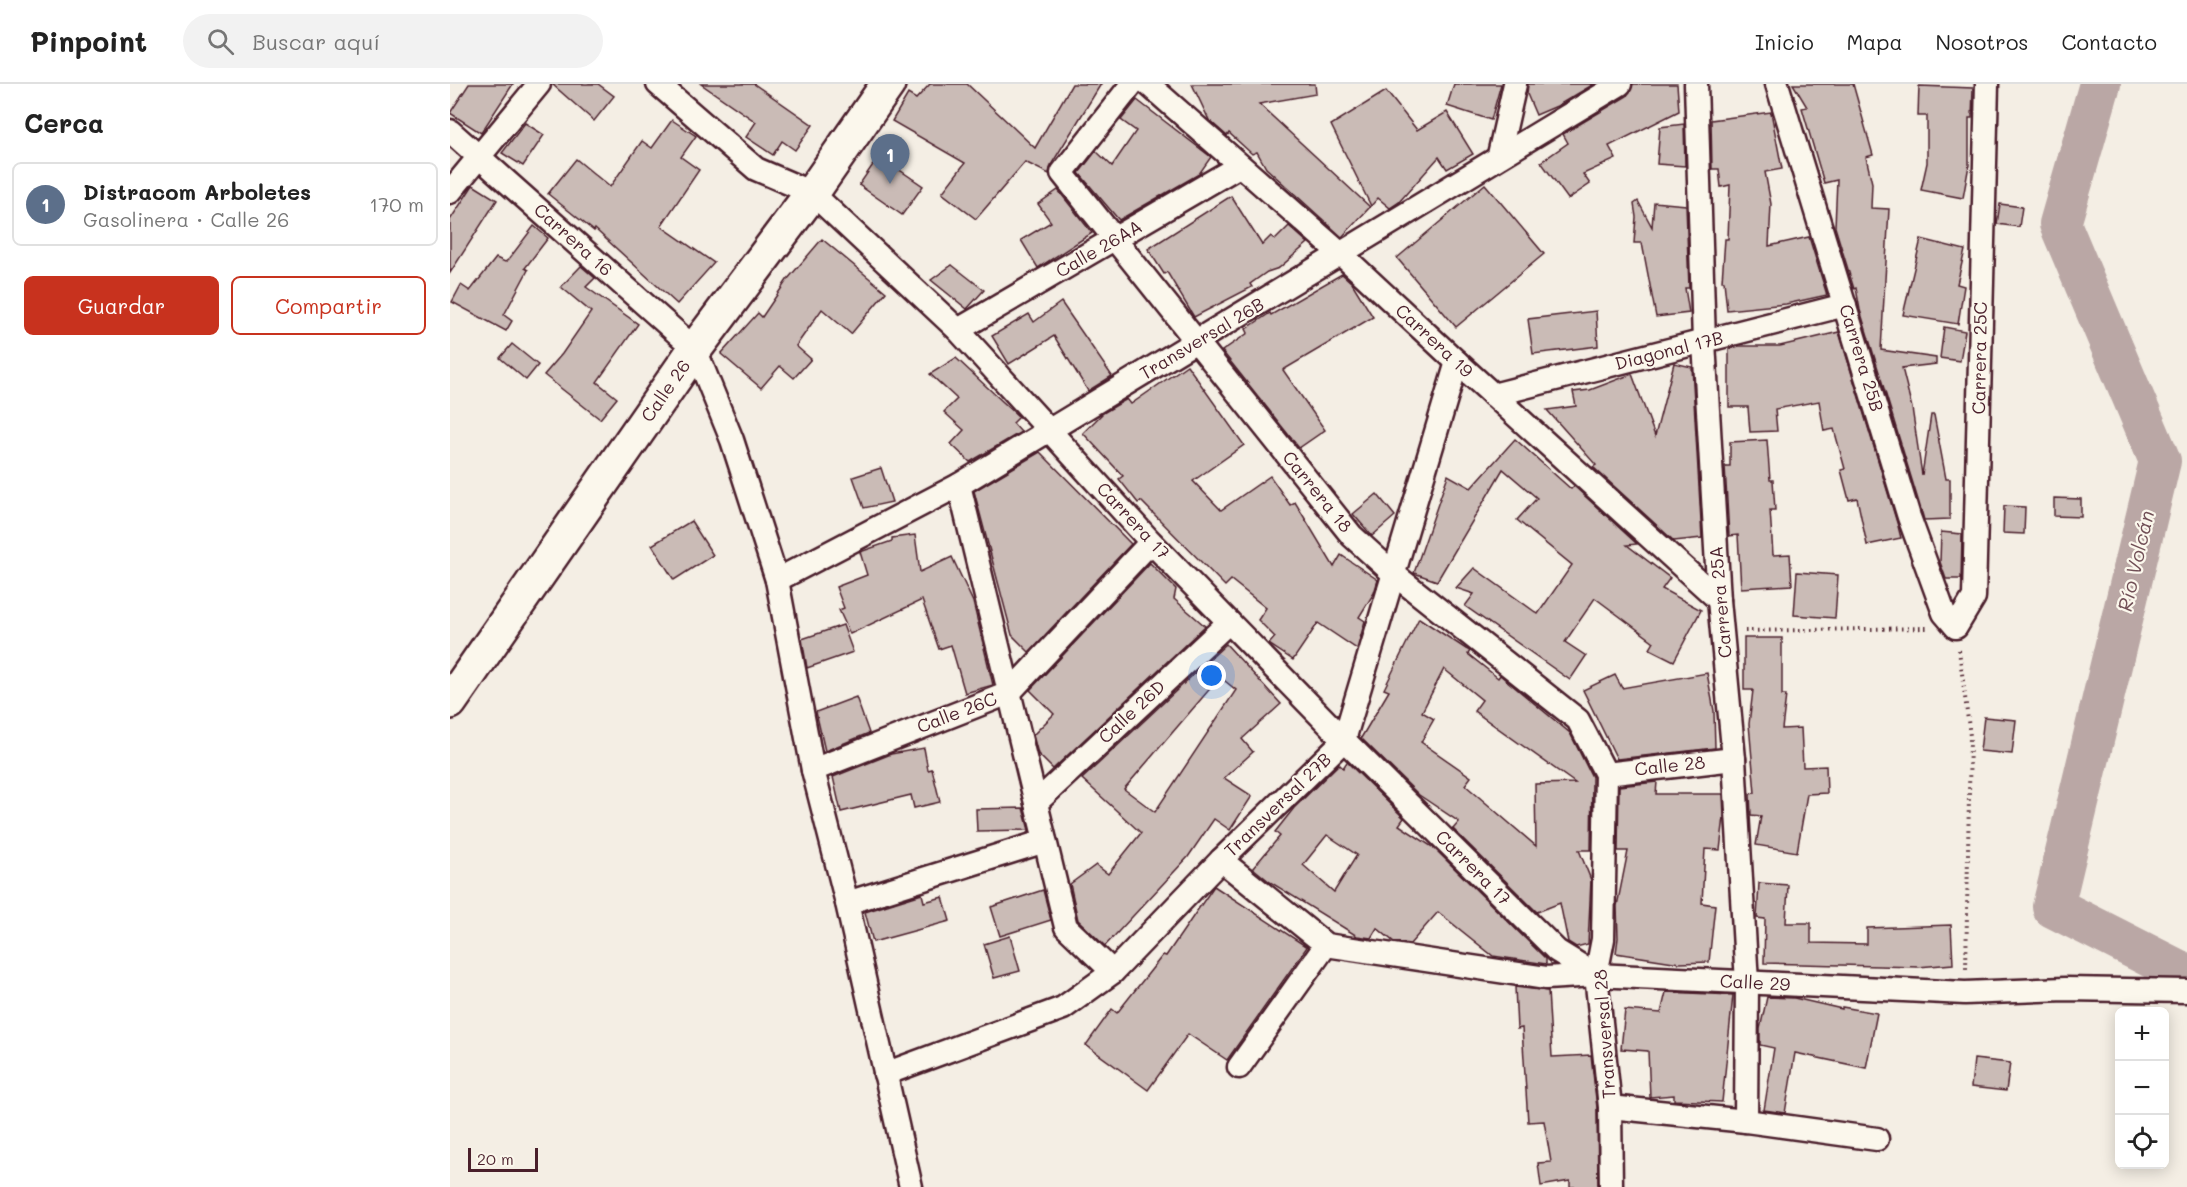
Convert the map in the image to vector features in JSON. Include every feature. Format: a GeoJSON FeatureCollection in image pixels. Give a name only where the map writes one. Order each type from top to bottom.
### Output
{"type":"FeatureCollection","features":[{"type":"Feature","properties":{"kind":"main road","name":"Calle 26"},"geometry":{"type":"LineString","coordinates":[[450,702],[695,349],[812,193],[888,84]]}},
{"type":"Feature","properties":{"kind":"street"},"geometry":{"type":"LineString","coordinates":[[450,192],[539,84]]}},
{"type":"Feature","properties":{"kind":"street","name":"Carrera 17"},"geometry":{"type":"LineString","coordinates":[[658,84],[756,169],[812,193],[958,330],[1151,542],[1344,740],[1557,951],[1596,975]]}},
{"type":"Feature","properties":{"kind":"street","name":"Carrera 18"},"geometry":{"type":"LineString","coordinates":[[1132,84],[1062,173],[1352,536],[1395,575],[1578,720],[1606,774]]}},
{"type":"Feature","properties":{"kind":"street","name":"Carrera 19"},"geometry":{"type":"LineString","coordinates":[[1148,84],[1342,255],[1456,362],[1719,600]]}},
{"type":"Feature","properties":{"kind":"street"},"geometry":{"type":"LineString","coordinates":[[1499,155],[1515,84]]}},
{"type":"Feature","properties":{"kind":"street","name":"Transversal 26B"},"geometry":{"type":"LineString","coordinates":[[777,580],[959,485],[1342,255],[1499,155],[1620,84]]}},
{"type":"Feature","properties":{"kind":"street","name":"Carrera 25A"},"geometry":{"type":"LineString","coordinates":[[1696,84],[1704,342],[1719,600],[1734,759],[1747,983],[1746,1121]]}},
{"type":"Feature","properties":{"kind":"street","name":"Carrera 25B"},"geometry":{"type":"LineString","coordinates":[[1777,84],[1909,517],[1944,613],[1956,627]]}},
{"type":"Feature","properties":{"kind":"street","name":"Carrera 25C"},"geometry":{"type":"LineString","coordinates":[[1956,627],[1974,597],[1987,84]]}},
{"type":"Feature","properties":{"kind":"street","name":"Carrera 16"},"geometry":{"type":"LineString","coordinates":[[450,131],[695,349]]}},
{"type":"Feature","properties":{"kind":"street","name":"Calle 26AA"},"geometry":{"type":"LineString","coordinates":[[958,330],[1116,241],[1239,166]]}},
{"type":"Feature","properties":{"kind":"street","name":"Diagonal 17B"},"geometry":{"type":"LineString","coordinates":[[1493,395],[1845,305]]}},
{"type":"Feature","properties":{"kind":"street"},"geometry":{"type":"LineString","coordinates":[[695,349],[732,440],[777,580],[813,770],[847,903],[911,1187]]}},
{"type":"Feature","properties":{"kind":"street","name":"Transversal 27B"},"geometry":{"type":"LineString","coordinates":[[885,1074],[1063,1008],[1113,972],[1221,860],[1344,740],[1395,575],[1456,362]]}},
{"type":"Feature","properties":{"kind":"street"},"geometry":{"type":"LineString","coordinates":[[959,485],[1066,927],[1113,972]]}},
{"type":"Feature","properties":{"kind":"street","name":"Calle 26C"},"geometry":{"type":"LineString","coordinates":[[813,770],[1009,693],[1151,542]]}},
{"type":"Feature","properties":{"kind":"street","name":"Calle 26D"},"geometry":{"type":"LineString","coordinates":[[1036,803],[1229,622]]}},
{"type":"Feature","properties":{"kind":"street","name":"Calle 28"},"geometry":{"type":"LineString","coordinates":[[1606,774],[1734,759]]}},
{"type":"Feature","properties":{"kind":"street","name":"Transversal 28"},"geometry":{"type":"LineString","coordinates":[[1606,774],[1603,939],[1596,975],[1610,1107],[1611,1187]]}},
{"type":"Feature","properties":{"kind":"street"},"geometry":{"type":"LineString","coordinates":[[847,903],[1045,841]]}},
{"type":"Feature","properties":{"kind":"street"},"geometry":{"type":"LineString","coordinates":[[1221,860],[1326,945],[1239,1067]]}},
{"type":"Feature","properties":{"kind":"street","name":"Calle 29"},"geometry":{"type":"LineString","coordinates":[[1326,945],[1546,978],[1596,975],[1965,993],[2065,989],[2187,991]]}},
{"type":"Feature","properties":{"kind":"street"},"geometry":{"type":"LineString","coordinates":[[1610,1107],[1746,1121],[1876,1139]]}},
{"type":"Feature","properties":{"kind":"path"},"geometry":{"type":"LineString","coordinates":[[1723,632],[1956,627],[1970,736],[1965,993]]}},
{"type":"Feature","properties":{"kind":"building"},"geometry":{"type":"Polygon","coordinates":[[[469,84],[513,84],[481,133],[450,113],[469,84]]]}},
{"type":"Feature","properties":{"kind":"building"},"geometry":{"type":"Polygon","coordinates":[[[552,84],[598,84],[614,96],[594,121],[552,84]]]}},
{"type":"Feature","properties":{"kind":"building"},"geometry":{"type":"Polygon","coordinates":[[[701,84],[754,84],[813,125],[795,150],[782,141],[773,155],[746,137],[756,122],[701,84]]]}},
{"type":"Feature","properties":{"kind":"building"},"geometry":{"type":"Polygon","coordinates":[[[930,84],[967,84],[1035,148],[1072,84],[1101,84],[1051,165],[1049,174],[1025,162],[976,219],[942,193],[965,163],[892,121],[908,94],[916,99],[930,84]]]}},
{"type":"Feature","properties":{"kind":"building"},"geometry":{"type":"Polygon","coordinates":[[[1192,84],[1315,84],[1316,94],[1259,104],[1370,207],[1342,237],[1266,168],[1257,152],[1252,154],[1229,133],[1227,136],[1209,120],[1192,84]]]}},
{"type":"Feature","properties":{"kind":"building"},"geometry":{"type":"Polygon","coordinates":[[[1454,84],[1501,84],[1491,120],[1447,106],[1454,84]]]}},
{"type":"Feature","properties":{"kind":"building"},"geometry":{"type":"Polygon","coordinates":[[[1528,84],[1594,84],[1557,106],[1536,115],[1527,94],[1528,84]]]}},
{"type":"Feature","properties":{"kind":"building"},"geometry":{"type":"Polygon","coordinates":[[[1633,84],[1677,84],[1679,111],[1609,146],[1616,159],[1583,174],[1590,184],[1568,199],[1541,162],[1568,143],[1563,134],[1627,96],[1633,84]]]}},
{"type":"Feature","properties":{"kind":"building"},"geometry":{"type":"Polygon","coordinates":[[[1793,84],[1853,84],[1873,155],[1866,157],[1872,183],[1871,208],[1889,209],[1881,350],[1936,358],[1936,364],[1902,368],[1912,408],[1922,475],[1931,415],[1934,415],[1946,479],[1950,479],[1950,519],[1924,520],[1860,310],[1856,288],[1854,289],[1835,227],[1837,180],[1824,183],[1802,108],[1807,107],[1793,84]]]}},
{"type":"Feature","properties":{"kind":"building"},"geometry":{"type":"Polygon","coordinates":[[[1919,86],[1973,88],[1972,118],[1969,118],[1969,165],[1963,198],[1921,190],[1927,163],[1927,116],[1918,116],[1919,86]]]}},
{"type":"Feature","properties":{"kind":"building"},"geometry":{"type":"Polygon","coordinates":[[[1386,91],[1417,130],[1447,112],[1473,154],[1447,169],[1439,157],[1399,202],[1390,208],[1378,198],[1371,206],[1331,125],[1386,91]]]}},
{"type":"Feature","properties":{"kind":"building"},"geometry":{"type":"Polygon","coordinates":[[[1137,100],[1211,157],[1199,174],[1119,220],[1079,173],[1096,151],[1112,166],[1136,131],[1121,120],[1137,100]]]}},
{"type":"Feature","properties":{"kind":"building"},"geometry":{"type":"Polygon","coordinates":[[[1771,112],[1782,169],[1765,172],[1771,204],[1769,246],[1809,237],[1827,295],[1786,304],[1727,310],[1724,281],[1722,281],[1725,239],[1728,239],[1730,185],[1721,187],[1719,169],[1712,169],[1711,120],[1771,112]]]}},
{"type":"Feature","properties":{"kind":"building"},"geometry":{"type":"Polygon","coordinates":[[[672,120],[696,136],[681,157],[699,170],[661,226],[714,263],[677,304],[595,229],[594,231],[548,194],[576,159],[610,187],[642,141],[652,148],[672,120]]]}},
{"type":"Feature","properties":{"kind":"building"},"geometry":{"type":"Polygon","coordinates":[[[525,123],[544,135],[523,166],[502,153],[525,123]]]}},
{"type":"Feature","properties":{"kind":"building"},"geometry":{"type":"Polygon","coordinates":[[[1684,124],[1685,166],[1657,164],[1660,127],[1684,124]]]}},
{"type":"Feature","properties":{"kind":"building"},"geometry":{"type":"Polygon","coordinates":[[[879,156],[923,186],[902,215],[859,185],[879,156]]]}},
{"type":"Feature","properties":{"kind":"building"},"geometry":{"type":"Polygon","coordinates":[[[1485,184],[1544,254],[1456,327],[1397,258],[1485,184]]]}},
{"type":"Feature","properties":{"kind":"building"},"geometry":{"type":"Polygon","coordinates":[[[473,185],[497,200],[450,273],[450,220],[473,185]]]}},
{"type":"Feature","properties":{"kind":"building"},"geometry":{"type":"Polygon","coordinates":[[[1058,190],[1092,233],[1038,268],[1021,240],[1051,222],[1038,204],[1058,190]]]}},
{"type":"Feature","properties":{"kind":"building"},"geometry":{"type":"Polygon","coordinates":[[[1231,196],[1262,245],[1271,236],[1275,240],[1289,226],[1308,243],[1279,268],[1267,272],[1250,284],[1252,287],[1194,317],[1167,272],[1164,274],[1148,249],[1231,196]]]}},
{"type":"Feature","properties":{"kind":"building"},"geometry":{"type":"Polygon","coordinates":[[[1638,201],[1652,227],[1654,202],[1686,205],[1689,288],[1685,288],[1689,313],[1656,317],[1642,243],[1634,243],[1636,217],[1634,204],[1638,201]]]}},
{"type":"Feature","properties":{"kind":"building"},"geometry":{"type":"Polygon","coordinates":[[[2000,204],[2022,207],[2019,227],[1997,224],[2000,204]]]}},
{"type":"Feature","properties":{"kind":"building"},"geometry":{"type":"Polygon","coordinates":[[[534,226],[548,238],[525,268],[528,270],[504,315],[512,321],[506,331],[452,302],[461,285],[470,291],[496,258],[505,262],[509,259],[534,226]]]}},
{"type":"Feature","properties":{"kind":"building"},"geometry":{"type":"Polygon","coordinates":[[[822,239],[886,292],[851,334],[822,309],[796,346],[811,359],[794,378],[780,366],[761,388],[721,354],[758,313],[762,317],[787,280],[822,239]]]}},
{"type":"Feature","properties":{"kind":"building"},"geometry":{"type":"Polygon","coordinates":[[[1921,239],[1965,250],[1957,284],[1964,286],[1958,324],[1903,315],[1921,239]]]}},
{"type":"Feature","properties":{"kind":"building"},"geometry":{"type":"Polygon","coordinates":[[[952,265],[984,290],[967,309],[931,280],[952,265]]]}},
{"type":"Feature","properties":{"kind":"building"},"geometry":{"type":"Polygon","coordinates":[[[581,266],[595,278],[586,287],[638,324],[597,382],[617,398],[600,419],[544,375],[562,354],[591,312],[561,287],[581,266]]]}},
{"type":"Feature","properties":{"kind":"building"},"geometry":{"type":"Polygon","coordinates":[[[1342,274],[1352,283],[1373,317],[1283,370],[1325,430],[1299,448],[1222,351],[1248,333],[1246,329],[1270,313],[1271,315],[1342,274]]]}},
{"type":"Feature","properties":{"kind":"building"},"geometry":{"type":"Polygon","coordinates":[[[1061,302],[1112,376],[1088,391],[1054,336],[1009,364],[992,336],[1029,314],[1034,322],[1061,302]]]}},
{"type":"Feature","properties":{"kind":"building"},"geometry":{"type":"Polygon","coordinates":[[[1596,311],[1598,346],[1533,354],[1528,319],[1596,311]]]}},
{"type":"Feature","properties":{"kind":"building"},"geometry":{"type":"Polygon","coordinates":[[[1944,327],[1965,331],[1960,361],[1940,358],[1944,327]]]}},
{"type":"Feature","properties":{"kind":"building"},"geometry":{"type":"Polygon","coordinates":[[[1839,332],[1901,538],[1867,545],[1857,498],[1849,500],[1841,470],[1845,469],[1834,429],[1824,431],[1819,401],[1775,409],[1777,431],[1750,432],[1748,407],[1729,407],[1729,349],[1739,346],[1780,346],[1839,332]]]}},
{"type":"Feature","properties":{"kind":"building"},"geometry":{"type":"Polygon","coordinates":[[[512,344],[538,365],[526,380],[500,358],[512,344]]]}},
{"type":"Feature","properties":{"kind":"building"},"geometry":{"type":"Polygon","coordinates":[[[956,358],[1019,417],[1013,423],[1021,432],[970,462],[951,444],[964,430],[944,412],[957,399],[930,374],[956,358]]]}},
{"type":"Feature","properties":{"kind":"building"},"geometry":{"type":"Polygon","coordinates":[[[1674,363],[1692,367],[1702,538],[1674,541],[1593,467],[1596,465],[1547,410],[1576,406],[1573,392],[1590,390],[1632,374],[1655,436],[1674,363]]]}},
{"type":"Feature","properties":{"kind":"building"},"geometry":{"type":"Polygon","coordinates":[[[1187,365],[1244,445],[1193,481],[1221,510],[1270,476],[1290,505],[1295,502],[1334,567],[1341,555],[1378,580],[1374,593],[1359,617],[1365,621],[1357,649],[1318,623],[1293,660],[1269,644],[1275,637],[1258,620],[1266,608],[1231,580],[1225,586],[1141,501],[1138,503],[1119,479],[1123,476],[1083,433],[1103,413],[1127,399],[1131,404],[1187,365]]]}},
{"type":"Feature","properties":{"kind":"building"},"geometry":{"type":"Polygon","coordinates":[[[1515,439],[1571,489],[1574,486],[1637,544],[1627,545],[1670,578],[1662,589],[1701,610],[1674,661],[1650,649],[1654,642],[1595,598],[1565,642],[1586,656],[1570,680],[1465,606],[1474,594],[1456,588],[1474,568],[1538,614],[1572,565],[1517,520],[1537,498],[1503,469],[1437,581],[1414,573],[1448,475],[1471,488],[1515,439]]]}},
{"type":"Feature","properties":{"kind":"building"},"geometry":{"type":"Polygon","coordinates":[[[1767,440],[1775,510],[1770,510],[1773,555],[1790,554],[1792,585],[1741,588],[1738,535],[1729,536],[1725,466],[1730,466],[1730,442],[1767,440]]]}},
{"type":"Feature","properties":{"kind":"building"},"geometry":{"type":"Polygon","coordinates":[[[1040,452],[1131,544],[1029,652],[1012,635],[974,491],[1040,452]]]}},
{"type":"Feature","properties":{"kind":"building"},"geometry":{"type":"Polygon","coordinates":[[[881,468],[892,502],[864,508],[853,477],[881,468]]]}},
{"type":"Feature","properties":{"kind":"building"},"geometry":{"type":"Polygon","coordinates":[[[1377,494],[1395,516],[1372,536],[1353,514],[1377,494]]]}},
{"type":"Feature","properties":{"kind":"building"},"geometry":{"type":"Polygon","coordinates":[[[2054,498],[2081,499],[2081,517],[2054,516],[2054,498]]]}},
{"type":"Feature","properties":{"kind":"building"},"geometry":{"type":"Polygon","coordinates":[[[2004,506],[2025,507],[2024,534],[2003,533],[2004,506]]]}},
{"type":"Feature","properties":{"kind":"building"},"geometry":{"type":"Polygon","coordinates":[[[691,521],[713,555],[674,580],[652,545],[691,521]]]}},
{"type":"Feature","properties":{"kind":"building"},"geometry":{"type":"Polygon","coordinates":[[[1941,532],[1962,534],[1961,579],[1946,579],[1940,562],[1941,532]]]}},
{"type":"Feature","properties":{"kind":"building"},"geometry":{"type":"Polygon","coordinates":[[[915,535],[920,572],[952,557],[973,602],[993,685],[965,693],[951,645],[939,649],[922,600],[850,634],[839,610],[844,608],[836,587],[867,575],[860,552],[892,541],[892,538],[915,535]]]}},
{"type":"Feature","properties":{"kind":"building"},"geometry":{"type":"Polygon","coordinates":[[[1150,563],[1176,589],[1174,599],[1205,626],[1053,769],[1038,754],[1033,735],[1054,714],[1030,690],[1150,563]]]}},
{"type":"Feature","properties":{"kind":"building"},"geometry":{"type":"Polygon","coordinates":[[[1797,572],[1838,575],[1835,618],[1794,615],[1797,572]]]}},
{"type":"Feature","properties":{"kind":"building"},"geometry":{"type":"Polygon","coordinates":[[[1419,618],[1470,651],[1468,654],[1498,678],[1500,675],[1570,733],[1592,777],[1591,850],[1579,850],[1591,880],[1588,944],[1576,947],[1568,942],[1560,903],[1537,912],[1453,829],[1459,822],[1419,795],[1361,738],[1389,691],[1384,689],[1419,618]],[[1444,669],[1422,712],[1434,719],[1421,742],[1471,777],[1465,785],[1536,846],[1535,784],[1575,783],[1474,711],[1482,700],[1444,669]]]}},
{"type":"Feature","properties":{"kind":"building"},"geometry":{"type":"Polygon","coordinates":[[[843,625],[853,652],[807,668],[802,639],[843,625]]]}},
{"type":"Feature","properties":{"kind":"building"},"geometry":{"type":"Polygon","coordinates":[[[1744,638],[1782,638],[1782,695],[1786,695],[1782,729],[1801,728],[1803,767],[1826,766],[1827,793],[1807,794],[1797,852],[1756,845],[1761,816],[1751,815],[1750,794],[1755,793],[1749,724],[1753,690],[1744,690],[1744,638]]]}},
{"type":"Feature","properties":{"kind":"building"},"geometry":{"type":"Polygon","coordinates":[[[1226,644],[1281,704],[1242,739],[1253,752],[1224,778],[1252,796],[1230,830],[1214,819],[1188,857],[1105,946],[1078,920],[1070,884],[1096,865],[1108,874],[1141,833],[1082,779],[1226,644]],[[1220,677],[1124,789],[1155,812],[1236,690],[1220,677]]]}},
{"type":"Feature","properties":{"kind":"building"},"geometry":{"type":"Polygon","coordinates":[[[1707,673],[1714,711],[1715,748],[1617,759],[1583,690],[1615,675],[1622,688],[1707,673]]]}},
{"type":"Feature","properties":{"kind":"building"},"geometry":{"type":"Polygon","coordinates":[[[856,697],[869,733],[825,751],[816,712],[856,697]]]}},
{"type":"Feature","properties":{"kind":"building"},"geometry":{"type":"Polygon","coordinates":[[[1984,717],[2016,720],[2012,754],[1980,751],[1984,717]]]}},
{"type":"Feature","properties":{"kind":"building"},"geometry":{"type":"Polygon","coordinates":[[[924,748],[928,770],[932,769],[940,802],[914,808],[911,795],[841,812],[833,777],[891,754],[924,748]]]}},
{"type":"Feature","properties":{"kind":"building"},"geometry":{"type":"Polygon","coordinates":[[[1347,762],[1404,818],[1399,825],[1434,848],[1546,959],[1546,964],[1493,956],[1438,912],[1410,944],[1394,942],[1377,928],[1371,938],[1357,936],[1270,882],[1253,868],[1280,836],[1275,832],[1294,808],[1339,764],[1343,768],[1347,762]],[[1327,835],[1303,865],[1334,892],[1357,855],[1327,835]]]}},
{"type":"Feature","properties":{"kind":"building"},"geometry":{"type":"Polygon","coordinates":[[[1657,782],[1656,794],[1723,794],[1724,817],[1720,850],[1705,849],[1702,903],[1715,905],[1709,962],[1680,963],[1616,953],[1617,906],[1628,851],[1618,851],[1619,786],[1657,782]]]}},
{"type":"Feature","properties":{"kind":"building"},"geometry":{"type":"Polygon","coordinates":[[[1023,808],[1029,830],[977,831],[976,809],[1023,808]]]}},
{"type":"Feature","properties":{"kind":"building"},"geometry":{"type":"Polygon","coordinates":[[[1759,883],[1788,885],[1786,923],[1811,923],[1811,943],[1867,944],[1867,928],[1951,925],[1953,964],[1918,967],[1764,963],[1765,919],[1757,918],[1759,883]]]}},
{"type":"Feature","properties":{"kind":"building"},"geometry":{"type":"Polygon","coordinates":[[[1214,886],[1307,947],[1227,1060],[1188,1034],[1148,1090],[1086,1045],[1112,1009],[1117,1013],[1163,955],[1166,956],[1214,886]]]}},
{"type":"Feature","properties":{"kind":"building"},"geometry":{"type":"Polygon","coordinates":[[[1043,890],[1051,920],[1000,936],[991,907],[1043,890]]]}},
{"type":"Feature","properties":{"kind":"building"},"geometry":{"type":"Polygon","coordinates":[[[922,894],[924,902],[943,897],[950,921],[873,942],[865,912],[922,894]]]}},
{"type":"Feature","properties":{"kind":"building"},"geometry":{"type":"Polygon","coordinates":[[[1010,936],[1020,971],[994,978],[984,944],[1010,936]]]}},
{"type":"Feature","properties":{"kind":"building"},"geometry":{"type":"Polygon","coordinates":[[[1515,987],[1548,991],[1552,1057],[1591,1055],[1597,1108],[1598,1187],[1570,1187],[1570,1181],[1541,1186],[1538,1163],[1551,1162],[1544,1121],[1528,1122],[1522,1028],[1517,1029],[1515,987]]]}},
{"type":"Feature","properties":{"kind":"building"},"geometry":{"type":"Polygon","coordinates":[[[1666,992],[1733,995],[1722,1102],[1674,1100],[1674,1095],[1650,1097],[1648,1051],[1621,1049],[1625,1010],[1661,1013],[1666,992]]]}},
{"type":"Feature","properties":{"kind":"building"},"geometry":{"type":"Polygon","coordinates":[[[1767,997],[1794,998],[1842,1009],[1842,1007],[1877,1013],[1866,1068],[1795,1053],[1785,1113],[1764,1110],[1774,1048],[1760,1045],[1760,1029],[1767,997]]]}},
{"type":"Feature","properties":{"kind":"building"},"geometry":{"type":"Polygon","coordinates":[[[1974,1059],[2010,1063],[2006,1091],[1971,1087],[1974,1059]]]}},
{"type":"Feature","properties":{"kind":"waterway","name":"Río Volcán"},"geometry":{"type":"LineString","coordinates":[[2100,84],[2060,224],[2160,461],[2053,907],[2187,975]]}},
{"type":"Feature","properties":{"kind":"place","name":"Distracom Arboletes"},"geometry":{"type":"Point","coordinates":[890,184]}}]}
